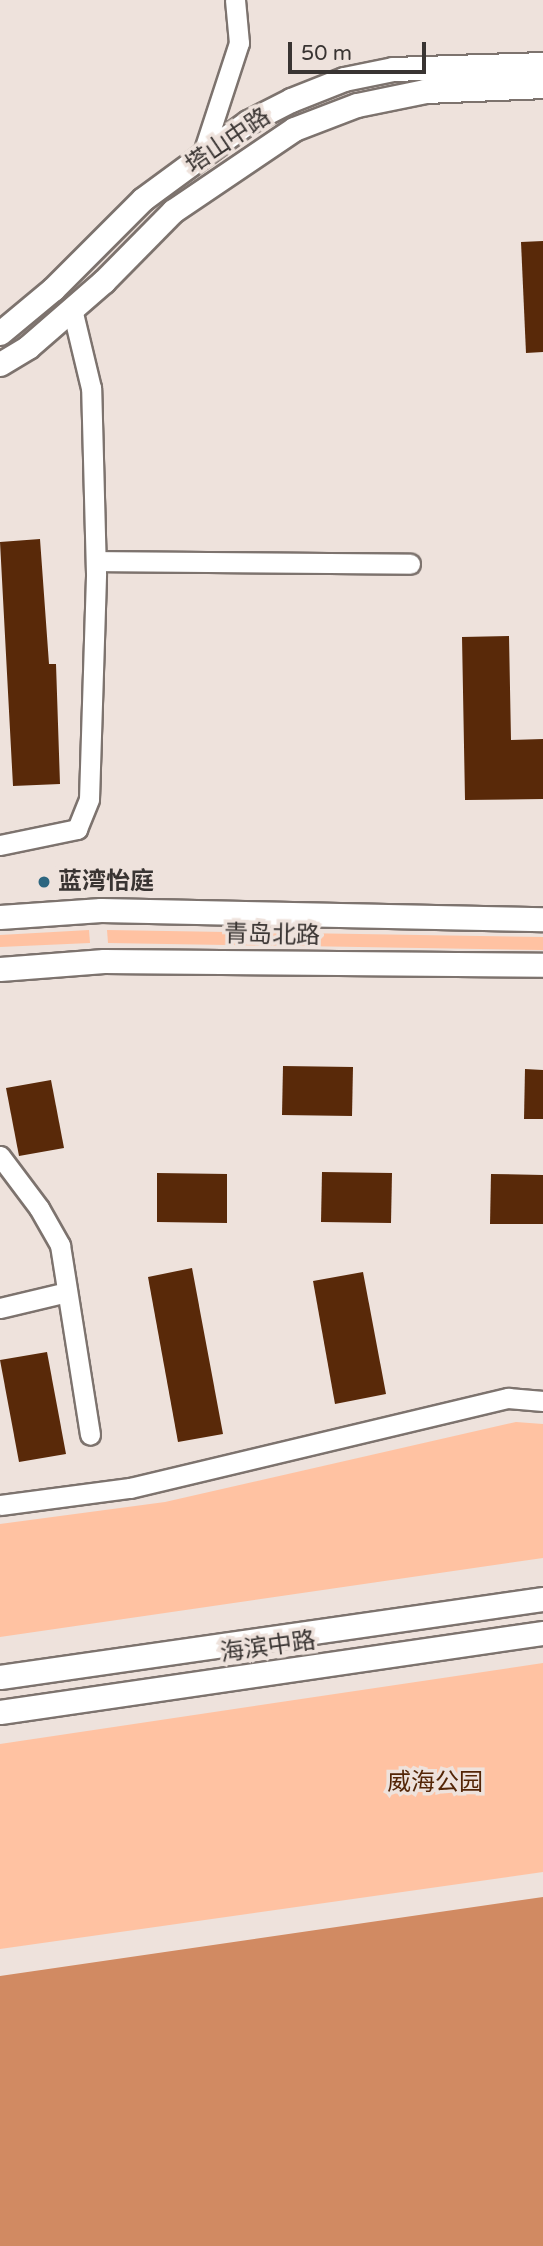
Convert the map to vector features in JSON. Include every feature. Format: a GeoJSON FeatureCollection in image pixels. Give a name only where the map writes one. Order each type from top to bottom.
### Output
{"type":"FeatureCollection","features":[{"type":"Feature","properties":{"kind":"main road","name":"塔山中路"},"geometry":{"type":"LineString","coordinates":[[0,332],[53,289],[143,199],[259,117],[344,79],[438,65],[543,64]]}},
{"type":"Feature","properties":{"kind":"main road","name":"塔山中路"},"geometry":{"type":"LineString","coordinates":[[0,364],[29,347],[72,309],[173,211],[294,129],[357,105],[425,91],[543,86]]}},
{"type":"Feature","properties":{"kind":"main road","name":"青岛北路"},"geometry":{"type":"LineString","coordinates":[[0,917],[102,910],[543,919]]}},
{"type":"Feature","properties":{"kind":"main road","name":"青岛北路"},"geometry":{"type":"LineString","coordinates":[[0,969],[104,961],[543,965]]}},
{"type":"Feature","properties":{"kind":"main road","name":"海滨中路"},"geometry":{"type":"LineString","coordinates":[[0,1677],[543,1598]]}},
{"type":"Feature","properties":{"kind":"main road","name":"海滨中路"},"geometry":{"type":"LineString","coordinates":[[0,1712],[543,1633]]}},
{"type":"Feature","properties":{"kind":"street"},"geometry":{"type":"LineString","coordinates":[[202,156],[240,43],[235,0]]}},
{"type":"Feature","properties":{"kind":"street"},"geometry":{"type":"LineString","coordinates":[[0,845],[77,829],[89,799],[96,561],[91,388],[72,309]]}},
{"type":"Feature","properties":{"kind":"street"},"geometry":{"type":"LineString","coordinates":[[96,561],[410,564]]}},
{"type":"Feature","properties":{"kind":"street"},"geometry":{"type":"LineString","coordinates":[[0,1156],[39,1208],[60,1245],[90,1435]]}},
{"type":"Feature","properties":{"kind":"street"},"geometry":{"type":"LineString","coordinates":[[0,1308],[67,1292]]}},
{"type":"Feature","properties":{"kind":"street"},"geometry":{"type":"LineString","coordinates":[[0,1505],[130,1488],[508,1398],[543,1401]]}},
{"type":"Feature","properties":{"kind":"green space"},"geometry":{"type":"Polygon","coordinates":[[[89,930],[90,943],[0,947],[0,935],[89,930]]]}},
{"type":"Feature","properties":{"kind":"green space"},"geometry":{"type":"Polygon","coordinates":[[[107,930],[543,937],[543,950],[108,943],[107,930]]]}},
{"type":"Feature","properties":{"kind":"green space"},"geometry":{"type":"Polygon","coordinates":[[[516,1422],[543,1424],[543,1558],[0,1637],[0,1524],[165,1502],[516,1422]]]}},
{"type":"Feature","properties":{"kind":"green space","name":"威海公园"},"geometry":{"type":"Polygon","coordinates":[[[543,1663],[543,1872],[0,1949],[0,1744],[543,1663]]]}},
{"type":"Feature","properties":{"kind":"shaded area"},"geometry":{"type":"Polygon","coordinates":[[[543,1897],[543,2246],[0,2246],[0,1976],[543,1897]]]}},
{"type":"Feature","properties":{"kind":"building"},"geometry":{"type":"Polygon","coordinates":[[[543,241],[543,352],[526,353],[521,242],[543,241]]]}},
{"type":"Feature","properties":{"kind":"building"},"geometry":{"type":"Polygon","coordinates":[[[40,539],[49,664],[56,664],[60,784],[13,786],[0,542],[40,539]]]}},
{"type":"Feature","properties":{"kind":"building"},"geometry":{"type":"Polygon","coordinates":[[[509,636],[511,740],[543,739],[543,799],[465,800],[462,637],[509,636]]]}},
{"type":"Feature","properties":{"kind":"building"},"geometry":{"type":"Polygon","coordinates":[[[283,1066],[353,1067],[352,1116],[282,1115],[283,1066]]]}},
{"type":"Feature","properties":{"kind":"building"},"geometry":{"type":"Polygon","coordinates":[[[525,1069],[543,1070],[543,1119],[524,1119],[525,1069]]]}},
{"type":"Feature","properties":{"kind":"building"},"geometry":{"type":"Polygon","coordinates":[[[51,1080],[64,1148],[19,1156],[6,1088],[51,1080]]]}},
{"type":"Feature","properties":{"kind":"building"},"geometry":{"type":"Polygon","coordinates":[[[322,1172],[392,1173],[391,1223],[321,1222],[322,1172]]]}},
{"type":"Feature","properties":{"kind":"building"},"geometry":{"type":"Polygon","coordinates":[[[157,1173],[227,1174],[227,1223],[157,1222],[157,1173]]]}},
{"type":"Feature","properties":{"kind":"building"},"geometry":{"type":"Polygon","coordinates":[[[491,1174],[543,1175],[543,1224],[490,1224],[491,1174]]]}},
{"type":"Feature","properties":{"kind":"building"},"geometry":{"type":"Polygon","coordinates":[[[192,1268],[223,1434],[178,1442],[148,1277],[192,1268]]]}},
{"type":"Feature","properties":{"kind":"building"},"geometry":{"type":"Polygon","coordinates":[[[363,1272],[386,1394],[335,1404],[313,1281],[363,1272]]]}},
{"type":"Feature","properties":{"kind":"building"},"geometry":{"type":"Polygon","coordinates":[[[47,1352],[66,1454],[19,1462],[0,1360],[47,1352]]]}},
{"type":"Feature","properties":{"kind":"place","name":"蓝湾怡庭"},"geometry":{"type":"Point","coordinates":[44,882]}}]}
